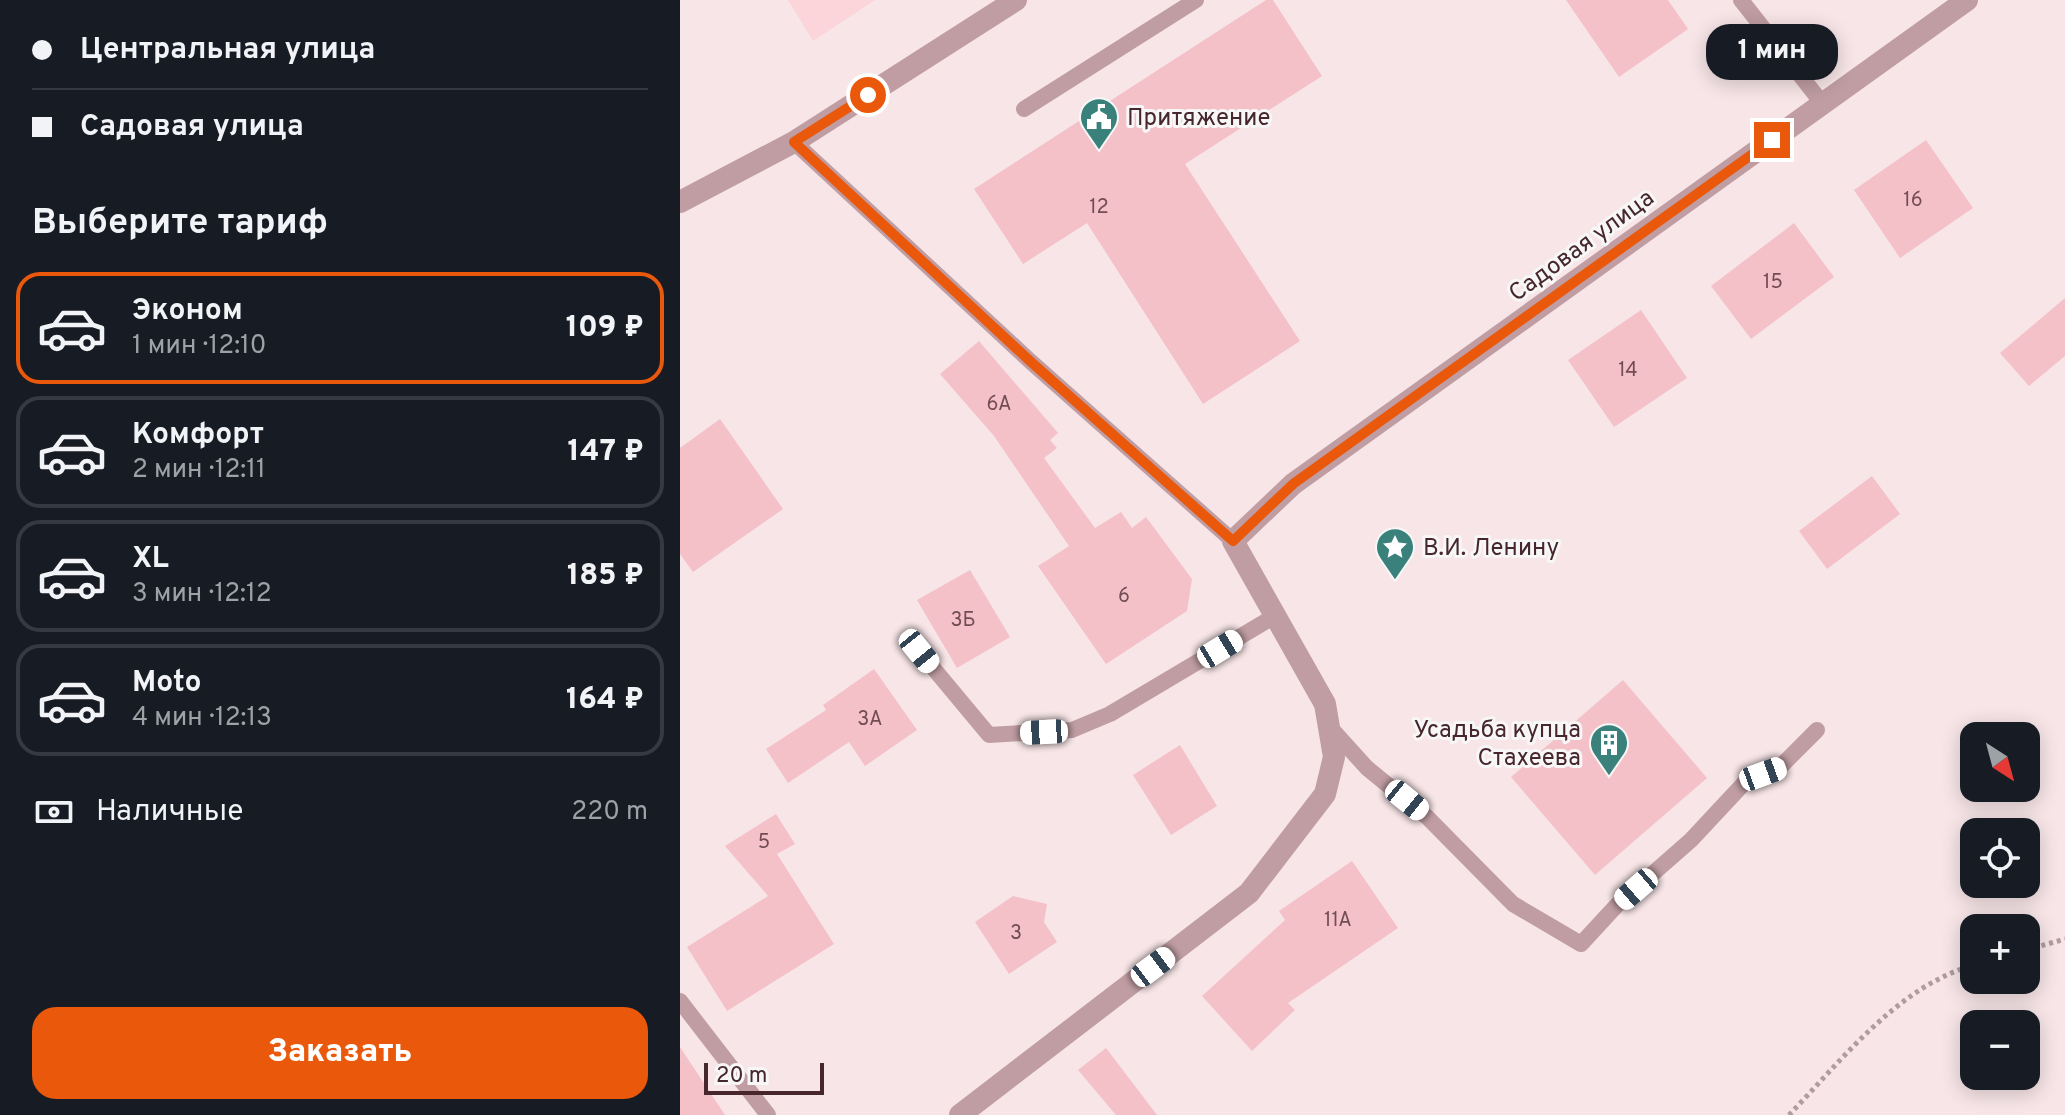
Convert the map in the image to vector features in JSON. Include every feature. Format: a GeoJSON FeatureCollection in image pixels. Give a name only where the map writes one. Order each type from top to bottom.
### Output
{"type":"FeatureCollection","features":[{"type":"Feature","properties":{"kind":"street"},"geometry":{"type":"LineString","coordinates":[[680,202],[794,142],[1016,0]]}},
{"type":"Feature","properties":{"kind":"street","name":"Садовая улица"},"geometry":{"type":"LineString","coordinates":[[1233,541],[1293,484],[1967,0]]}},
{"type":"Feature","properties":{"kind":"street"},"geometry":{"type":"LineString","coordinates":[[960,1115],[1249,893],[1325,794],[1334,757],[1325,704],[1233,541]]}},
{"type":"Feature","properties":{"kind":"lane"},"geometry":{"type":"LineString","coordinates":[[1024,109],[1196,0]]}},
{"type":"Feature","properties":{"kind":"lane"},"geometry":{"type":"LineString","coordinates":[[1741,0],[1822,103]]}},
{"type":"Feature","properties":{"kind":"lane"},"geometry":{"type":"LineString","coordinates":[[794,142],[1030,361],[1233,541]]}},
{"type":"Feature","properties":{"kind":"lane"},"geometry":{"type":"LineString","coordinates":[[919,651],[989,735],[1072,730],[1110,714],[1275,616]]}},
{"type":"Feature","properties":{"kind":"lane"},"geometry":{"type":"LineString","coordinates":[[1329,726],[1367,768],[1427,817],[1513,904],[1581,944],[1617,905],[1691,840],[1747,780],[1779,768],[1817,730]]}},
{"type":"Feature","properties":{"kind":"lane"},"geometry":{"type":"LineString","coordinates":[[680,1001],[768,1115]]}},
{"type":"Feature","properties":{"kind":"path"},"geometry":{"type":"LineString","coordinates":[[2040,946],[2065,939]]}},
{"type":"Feature","properties":{"kind":"path"},"geometry":{"type":"LineString","coordinates":[[1789,1115],[1875,1026],[1919,991],[1960,972]]}},
{"type":"Feature","properties":{"kind":"shaded area"},"geometry":{"type":"Polygon","coordinates":[[[788,0],[875,0],[813,41],[788,0]]]}},
{"type":"Feature","properties":{"kind":"building"},"geometry":{"type":"Polygon","coordinates":[[[1266,0],[1273,0],[1322,76],[1185,164],[1300,341],[1203,404],[1087,223],[1023,264],[974,189],[1266,0]]]}},
{"type":"Feature","properties":{"kind":"building"},"geometry":{"type":"Polygon","coordinates":[[[1566,0],[1668,0],[1688,29],[1619,77],[1566,0]]]}},
{"type":"Feature","properties":{"kind":"building"},"geometry":{"type":"Polygon","coordinates":[[[1926,140],[1973,208],[1900,258],[1854,190],[1926,140]]]}},
{"type":"Feature","properties":{"kind":"building"},"geometry":{"type":"Polygon","coordinates":[[[1794,223],[1834,277],[1751,339],[1711,286],[1794,223]]]}},
{"type":"Feature","properties":{"kind":"building"},"geometry":{"type":"Polygon","coordinates":[[[2065,298],[2065,356],[2029,386],[2000,353],[2065,298]]]}},
{"type":"Feature","properties":{"kind":"building"},"geometry":{"type":"Polygon","coordinates":[[[1641,310],[1687,378],[1614,427],[1568,360],[1641,310]]]}},
{"type":"Feature","properties":{"kind":"building"},"geometry":{"type":"Polygon","coordinates":[[[979,341],[1058,433],[1050,440],[1057,448],[1044,458],[1095,528],[1121,512],[1132,528],[1146,517],[1192,579],[1187,611],[1106,664],[1038,566],[1069,546],[994,436],[940,374],[979,341]]]}},
{"type":"Feature","properties":{"kind":"building"},"geometry":{"type":"Polygon","coordinates":[[[720,419],[783,509],[693,572],[680,554],[680,448],[720,419]]]}},
{"type":"Feature","properties":{"kind":"building"},"geometry":{"type":"Polygon","coordinates":[[[1872,476],[1900,514],[1827,569],[1799,531],[1872,476]]]}},
{"type":"Feature","properties":{"kind":"building"},"geometry":{"type":"Polygon","coordinates":[[[970,570],[1010,637],[957,668],[917,600],[970,570]]]}},
{"type":"Feature","properties":{"kind":"building"},"geometry":{"type":"Polygon","coordinates":[[[874,669],[917,730],[865,766],[849,742],[788,783],[766,749],[826,710],[823,705],[874,669]]]}},
{"type":"Feature","properties":{"kind":"building","name":"Усадьба купца Стахеева"},"geometry":{"type":"Polygon","coordinates":[[[1623,680],[1707,778],[1595,875],[1511,777],[1623,680]]]}},
{"type":"Feature","properties":{"kind":"building"},"geometry":{"type":"Polygon","coordinates":[[[1180,745],[1217,806],[1171,835],[1133,775],[1180,745]]]}},
{"type":"Feature","properties":{"kind":"building"},"geometry":{"type":"Polygon","coordinates":[[[776,814],[795,844],[777,854],[834,944],[727,1011],[687,947],[768,896],[725,846],[776,814]]]}},
{"type":"Feature","properties":{"kind":"building"},"geometry":{"type":"Polygon","coordinates":[[[1352,861],[1398,928],[1288,1003],[1295,1010],[1252,1051],[1202,996],[1285,920],[1279,911],[1352,861]]]}},
{"type":"Feature","properties":{"kind":"building"},"geometry":{"type":"Polygon","coordinates":[[[1013,896],[1047,904],[1044,922],[1057,942],[1009,974],[975,922],[1013,896]]]}},
{"type":"Feature","properties":{"kind":"building"},"geometry":{"type":"Polygon","coordinates":[[[680,1047],[725,1115],[680,1115],[680,1047]]]}},
{"type":"Feature","properties":{"kind":"building"},"geometry":{"type":"Polygon","coordinates":[[[1106,1048],[1157,1115],[1116,1115],[1078,1070],[1106,1048]]]}},
{"type":"Feature","properties":{"kind":"place","name":"Притяжение"},"geometry":{"type":"Point","coordinates":[1099,151]}},
{"type":"Feature","properties":{"kind":"place","name":"В.И. Ленину"},"geometry":{"type":"Point","coordinates":[1395,581]}},
{"type":"Feature","properties":{"kind":"place","name":"Усадьба купца Стахеева"},"geometry":{"type":"Point","coordinates":[1609,777]}},
{"type":"Feature","properties":{"kind":"route"},"geometry":{"type":"LineString","coordinates":[[868,95],[794,142],[1030,361],[1233,541],[1293,484],[1772,140]]}}]}
